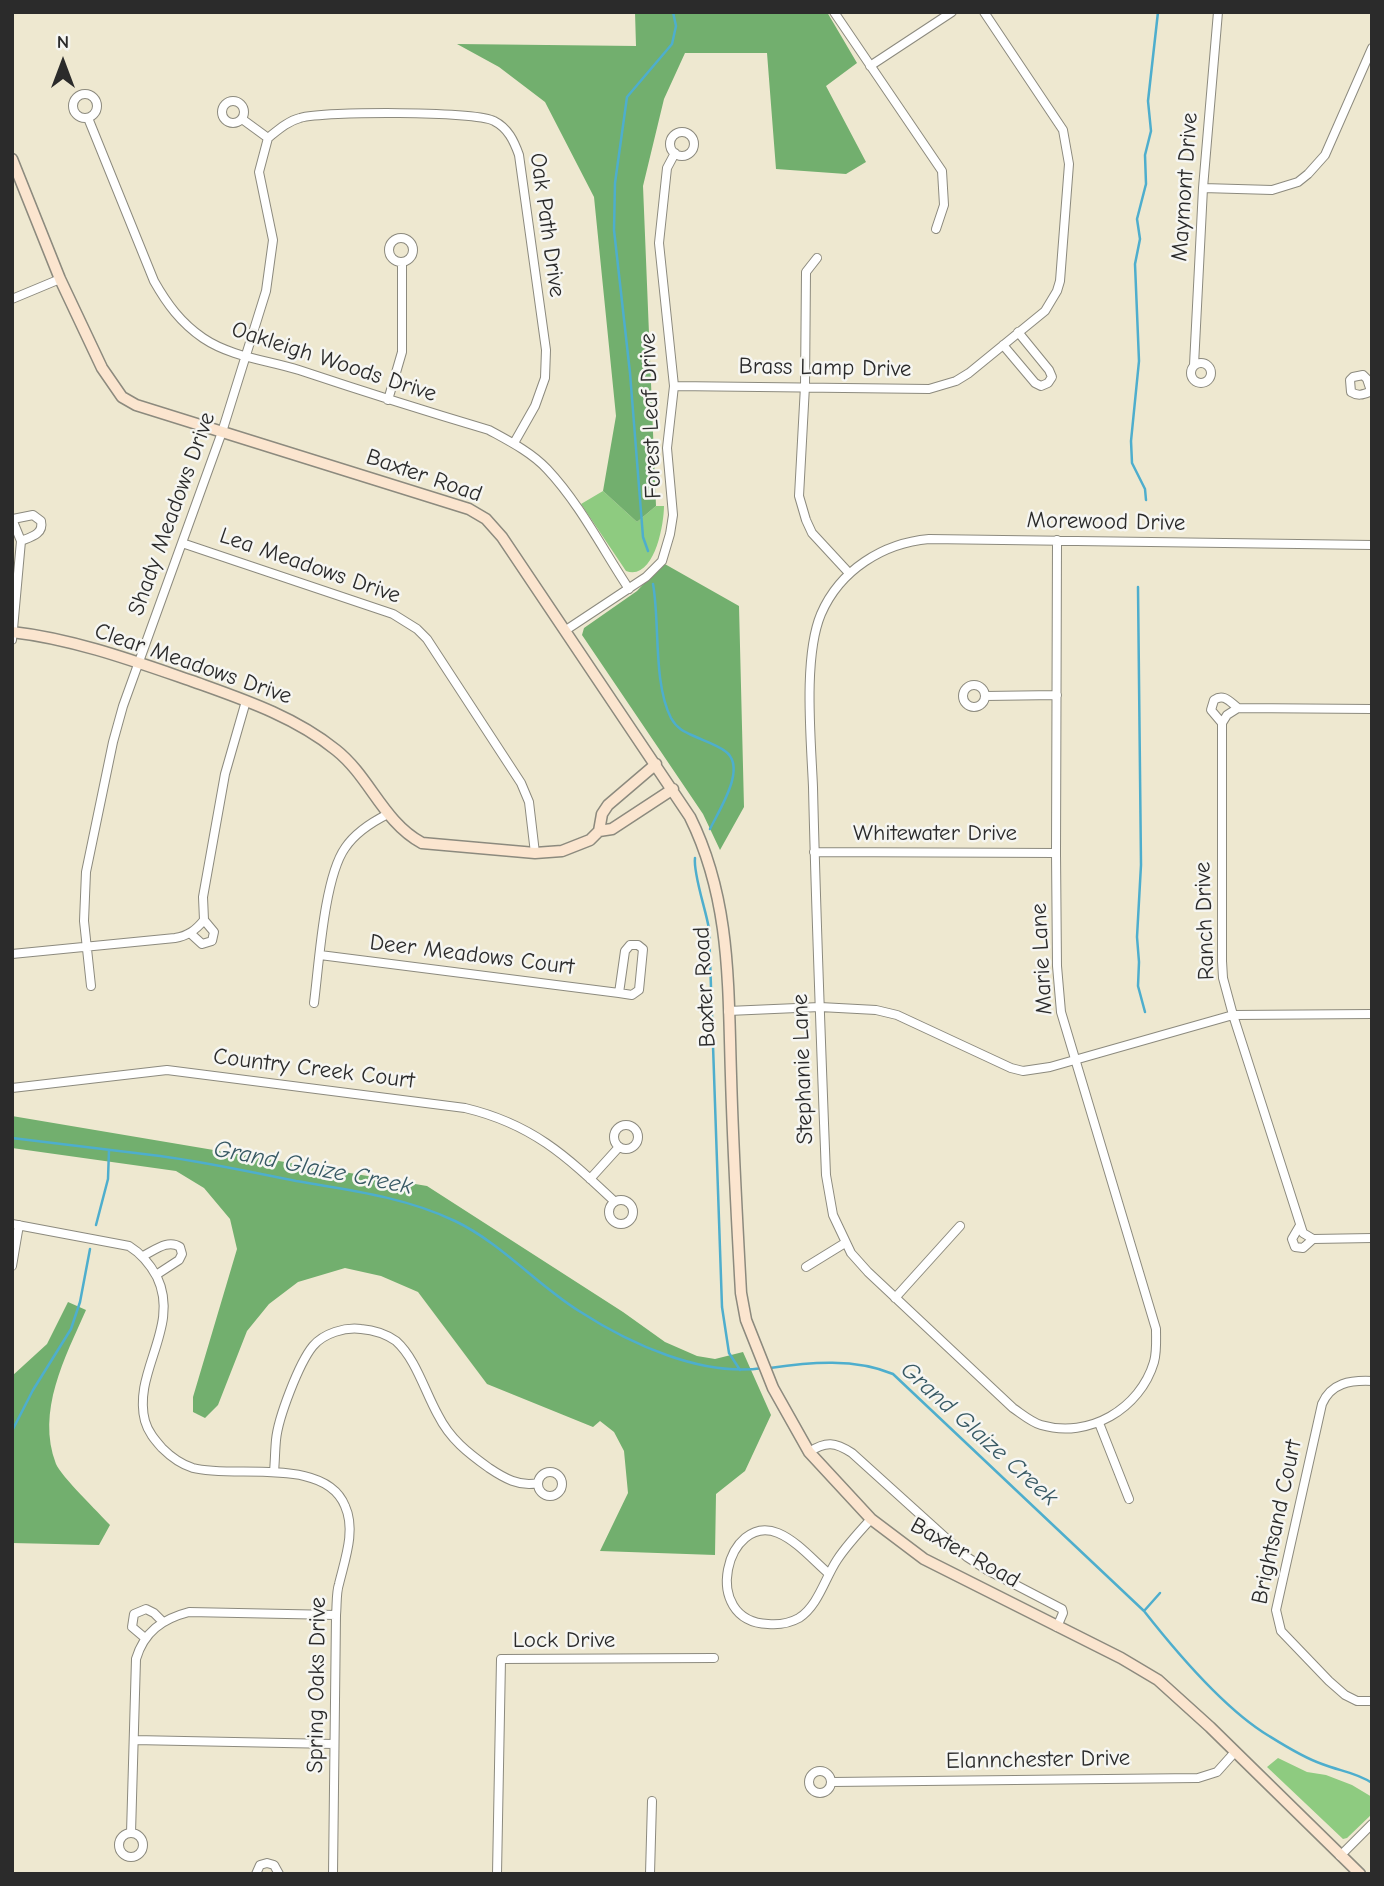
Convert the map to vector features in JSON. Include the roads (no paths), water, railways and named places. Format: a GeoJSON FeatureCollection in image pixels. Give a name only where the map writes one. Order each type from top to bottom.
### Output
{"type":"FeatureCollection","features":[{"type":"Feature","properties":{"kind":"main road","name":"Baxter Road"},"geometry":{"type":"LineString","coordinates":[[12,159],[60,279],[102,368],[122,397],[136,405],[468,509],[486,520],[502,537],[673,789],[705,846],[713,873],[726,943],[741,1293],[746,1320],[773,1388],[809,1452],[871,1519],[924,1559],[1121,1658],[1158,1680],[1210,1727],[1360,1874]]}},
{"type":"Feature","properties":{"kind":"main road","name":"Clear Meadows Drive"},"geometry":{"type":"LineString","coordinates":[[13,635],[46,637],[139,663],[246,701],[307,728],[340,752],[388,814],[411,837],[422,843],[536,853],[576,847],[590,840],[599,831],[612,829],[673,789]]}},
{"type":"Feature","properties":{"kind":"main road"},"geometry":{"type":"LineString","coordinates":[[599,831],[602,814],[608,805],[656,764]]}},
{"type":"Feature","properties":{"kind":"street"},"geometry":{"type":"LineString","coordinates":[[834,12],[942,170],[944,205],[936,229]]}},
{"type":"Feature","properties":{"kind":"street"},"geometry":{"type":"LineString","coordinates":[[870,65],[952,12]]}},
{"type":"Feature","properties":{"kind":"street","name":"Brass Lamp Drive"},"geometry":{"type":"LineString","coordinates":[[674,386],[929,389],[956,381],[969,373],[1045,311],[1060,281],[1068,151],[1063,130],[984,12]]}},
{"type":"Feature","properties":{"kind":"street","name":"Maymont Drive"},"geometry":{"type":"LineString","coordinates":[[1194,365],[1203,188],[1218,12]]}},
{"type":"Feature","properties":{"kind":"street"},"geometry":{"type":"LineString","coordinates":[[1203,188],[1272,190],[1297,182],[1308,174],[1325,155],[1372,48]]}},
{"type":"Feature","properties":{"kind":"street","name":"Oak Path Drive"},"geometry":{"type":"LineString","coordinates":[[268,138],[298,118],[315,115],[477,116],[493,120],[505,129],[514,141],[519,155],[546,350],[545,378],[535,406],[514,443]]}},
{"type":"Feature","properties":{"kind":"street","name":"Oakleigh Woods Drive"},"geometry":{"type":"LineString","coordinates":[[88,118],[154,281],[168,305],[189,328],[206,340],[245,357],[295,369],[488,430],[514,443],[547,469],[629,589]]}},
{"type":"Feature","properties":{"kind":"street"},"geometry":{"type":"LineString","coordinates":[[242,119],[268,138]]}},
{"type":"Feature","properties":{"kind":"street","name":"Shady Meadows Drive"},"geometry":{"type":"LineString","coordinates":[[91,986],[84,889],[115,733],[222,432],[266,292],[273,240],[259,172],[268,138]]}},
{"type":"Feature","properties":{"kind":"street","name":"Forest Leaf Drive"},"geometry":{"type":"LineString","coordinates":[[566,630],[646,577],[662,561],[673,515],[667,448],[674,386],[659,243],[667,168],[675,153]]}},
{"type":"Feature","properties":{"kind":"street"},"geometry":{"type":"LineString","coordinates":[[817,258],[806,272],[805,386],[799,496],[812,533],[849,573]]}},
{"type":"Feature","properties":{"kind":"street"},"geometry":{"type":"LineString","coordinates":[[388,400],[402,352],[402,262]]}},
{"type":"Feature","properties":{"kind":"street"},"geometry":{"type":"LineString","coordinates":[[12,299],[60,279]]}},
{"type":"Feature","properties":{"kind":"street"},"geometry":{"type":"LineString","coordinates":[[1003,345],[1035,383],[1041,386],[1048,383],[1052,377],[1049,370],[1018,332]]}},
{"type":"Feature","properties":{"kind":"street"},"geometry":{"type":"LineString","coordinates":[[13,635],[21,541],[13,519],[33,515],[41,521],[42,527],[38,533],[21,541]]}},
{"type":"Feature","properties":{"kind":"street","name":"Morewood Drive"},"geometry":{"type":"LineString","coordinates":[[849,573],[894,545],[929,539],[1372,545]]}},
{"type":"Feature","properties":{"kind":"street","name":"Marie Lane"},"geometry":{"type":"LineString","coordinates":[[1057,540],[1056,853],[1060,1000],[1075,1060],[1156,1329],[1154,1362],[1141,1388],[1123,1409],[1099,1423]]}},
{"type":"Feature","properties":{"kind":"street","name":"Lea Meadows Drive"},"geometry":{"type":"LineString","coordinates":[[182,543],[393,614],[417,629],[427,639],[521,783],[529,802],[536,853]]}},
{"type":"Feature","properties":{"kind":"street","name":"Stephanie Lane"},"geometry":{"type":"LineString","coordinates":[[849,573],[823,610],[813,642],[811,707],[825,1175],[833,1215],[845,1243],[868,1272],[1013,1408],[1040,1425],[1063,1427],[1099,1423]]}},
{"type":"Feature","properties":{"kind":"street"},"geometry":{"type":"LineString","coordinates":[[985,696],[1057,695]]}},
{"type":"Feature","properties":{"kind":"street","name":"Ranch Drive"},"geometry":{"type":"LineString","coordinates":[[1238,708],[1226,698],[1215,699],[1211,710],[1222,723],[1223,978],[1299,1227],[1292,1239],[1295,1247],[1303,1248],[1313,1239]]}},
{"type":"Feature","properties":{"kind":"street"},"geometry":{"type":"LineString","coordinates":[[194,930],[202,944],[212,941],[214,932],[204,920],[203,897],[225,774],[246,701]]}},
{"type":"Feature","properties":{"kind":"street"},"geometry":{"type":"LineString","coordinates":[[1222,723],[1227,715],[1238,708],[1372,709]]}},
{"type":"Feature","properties":{"kind":"street"},"geometry":{"type":"LineString","coordinates":[[314,1003],[333,874],[339,858],[354,837],[388,814]]}},
{"type":"Feature","properties":{"kind":"street","name":"Whitewater Drive"},"geometry":{"type":"LineString","coordinates":[[814,852],[1056,853]]}},
{"type":"Feature","properties":{"kind":"street"},"geometry":{"type":"LineString","coordinates":[[12,954],[176,938],[194,930],[204,920]]}},
{"type":"Feature","properties":{"kind":"street"},"geometry":{"type":"LineString","coordinates":[[630,945],[638,945],[644,952],[639,990],[632,995],[619,993],[625,951],[630,945]]}},
{"type":"Feature","properties":{"kind":"street","name":"Deer Meadows Court"},"geometry":{"type":"LineString","coordinates":[[320,955],[619,993]]}},
{"type":"Feature","properties":{"kind":"street"},"geometry":{"type":"LineString","coordinates":[[729,1011],[820,1007],[866,1009],[897,1015],[1011,1068],[1023,1071],[1075,1060],[1233,1015],[1372,1014]]}},
{"type":"Feature","properties":{"kind":"street","name":"Country Creek Court"},"geometry":{"type":"LineString","coordinates":[[12,1088],[167,1070],[465,1108],[496,1116],[538,1136],[614,1202]]}},
{"type":"Feature","properties":{"kind":"street"},"geometry":{"type":"LineString","coordinates":[[590,1179],[619,1147]]}},
{"type":"Feature","properties":{"kind":"street"},"geometry":{"type":"LineString","coordinates":[[12,1266],[16,1224],[119,1243],[130,1246],[143,1256],[167,1244],[180,1247],[182,1254],[178,1260],[156,1275]]}},
{"type":"Feature","properties":{"kind":"street"},"geometry":{"type":"LineString","coordinates":[[895,1298],[960,1226]]}},
{"type":"Feature","properties":{"kind":"street"},"geometry":{"type":"LineString","coordinates":[[1299,1227],[1307,1237],[1313,1239],[1372,1238]]}},
{"type":"Feature","properties":{"kind":"street"},"geometry":{"type":"LineString","coordinates":[[806,1267],[845,1243]]}},
{"type":"Feature","properties":{"kind":"street","name":"Spring Oaks Drive"},"geometry":{"type":"LineString","coordinates":[[143,1256],[156,1275],[164,1303],[159,1339],[143,1394],[144,1417],[152,1435],[169,1454],[190,1467],[218,1472],[274,1472],[309,1476],[339,1496],[346,1507],[349,1534],[345,1565],[338,1586],[336,1615],[333,1874]]}},
{"type":"Feature","properties":{"kind":"street"},"geometry":{"type":"LineString","coordinates":[[274,1472],[276,1437],[290,1393],[306,1357],[314,1344],[333,1332],[345,1328],[359,1328],[384,1334],[403,1349],[450,1436],[471,1456],[501,1476],[519,1483],[538,1483]]}},
{"type":"Feature","properties":{"kind":"street","name":"Brightsand Court"},"geometry":{"type":"LineString","coordinates":[[1372,1381],[1354,1381],[1337,1386],[1322,1404],[1276,1610],[1282,1631],[1336,1689],[1357,1701],[1372,1701]]}},
{"type":"Feature","properties":{"kind":"street"},"geometry":{"type":"LineString","coordinates":[[1099,1423],[1129,1499]]}},
{"type":"Feature","properties":{"kind":"street"},"geometry":{"type":"LineString","coordinates":[[809,1452],[827,1443],[834,1443],[852,1453],[967,1557],[1062,1609],[1063,1614],[1057,1627]]}},
{"type":"Feature","properties":{"kind":"street"},"geometry":{"type":"LineString","coordinates":[[828,1573],[776,1532],[760,1531],[744,1539],[729,1562],[726,1587],[732,1603],[747,1619],[759,1624],[787,1623],[808,1610],[828,1573],[871,1519]]}},
{"type":"Feature","properties":{"kind":"street"},"geometry":{"type":"LineString","coordinates":[[145,1638],[132,1627],[134,1614],[146,1609],[162,1621]]}},
{"type":"Feature","properties":{"kind":"street"},"geometry":{"type":"LineString","coordinates":[[131,1833],[136,1659],[145,1638],[162,1621],[189,1612],[336,1615]]}},
{"type":"Feature","properties":{"kind":"street","name":"Lock Drive"},"geometry":{"type":"LineString","coordinates":[[497,1874],[501,1659],[714,1658]]}},
{"type":"Feature","properties":{"kind":"street"},"geometry":{"type":"LineString","coordinates":[[134,1740],[334,1744]]}},
{"type":"Feature","properties":{"kind":"street","name":"Elannchester Drive"},"geometry":{"type":"LineString","coordinates":[[832,1782],[1198,1778],[1217,1772],[1234,1753]]}},
{"type":"Feature","properties":{"kind":"street"},"geometry":{"type":"LineString","coordinates":[[650,1874],[652,1801]]}},
{"type":"Feature","properties":{"kind":"street"},"geometry":{"type":"LineString","coordinates":[[1340,1856],[1372,1824]]}},
{"type":"Feature","properties":{"kind":"street"},"geometry":{"type":"LineString","coordinates":[[256,1874],[258,1868],[267,1863],[274,1865],[279,1874]]}},
{"type":"Feature","properties":{"kind":"waterway"},"geometry":{"type":"LineString","coordinates":[[648,551],[643,537],[630,373],[614,230],[615,183],[627,97],[672,44],[676,26],[673,12]]}},
{"type":"Feature","properties":{"kind":"waterway"},"geometry":{"type":"LineString","coordinates":[[1146,500],[1145,489],[1132,463],[1131,441],[1139,361],[1135,264],[1140,239],[1137,219],[1146,184],[1145,155],[1151,131],[1148,101],[1158,12]]}},
{"type":"Feature","properties":{"kind":"waterway"},"geometry":{"type":"LineString","coordinates":[[653,584],[659,670],[665,704],[671,718],[682,730],[725,751],[734,767],[730,789],[710,829]]}},
{"type":"Feature","properties":{"kind":"waterway"},"geometry":{"type":"LineString","coordinates":[[1138,587],[1141,865],[1137,937],[1138,986],[1145,1012]]}},
{"type":"Feature","properties":{"kind":"waterway"},"geometry":{"type":"LineString","coordinates":[[695,858],[709,929],[722,1307],[729,1353],[740,1370]]}},
{"type":"Feature","properties":{"kind":"waterway","name":"Grand Glaize Creek"},"geometry":{"type":"LineString","coordinates":[[12,1138],[194,1161],[356,1191],[417,1206],[472,1230],[579,1311],[644,1346],[691,1363],[716,1368],[763,1368]]}},
{"type":"Feature","properties":{"kind":"waterway"},"geometry":{"type":"LineString","coordinates":[[96,1225],[108,1179],[109,1150]]}},
{"type":"Feature","properties":{"kind":"waterway"},"geometry":{"type":"LineString","coordinates":[[12,1431],[33,1390],[71,1329],[80,1302],[90,1249]]}},
{"type":"Feature","properties":{"kind":"waterway","name":"Grand Glaize Creek"},"geometry":{"type":"LineString","coordinates":[[770,1368],[848,1363],[893,1374],[1144,1611],[1186,1662],[1235,1711],[1252,1725],[1302,1755],[1372,1783]]}},
{"type":"Feature","properties":{"kind":"waterway"},"geometry":{"type":"LineString","coordinates":[[1144,1611],[1160,1593]]}}]}
